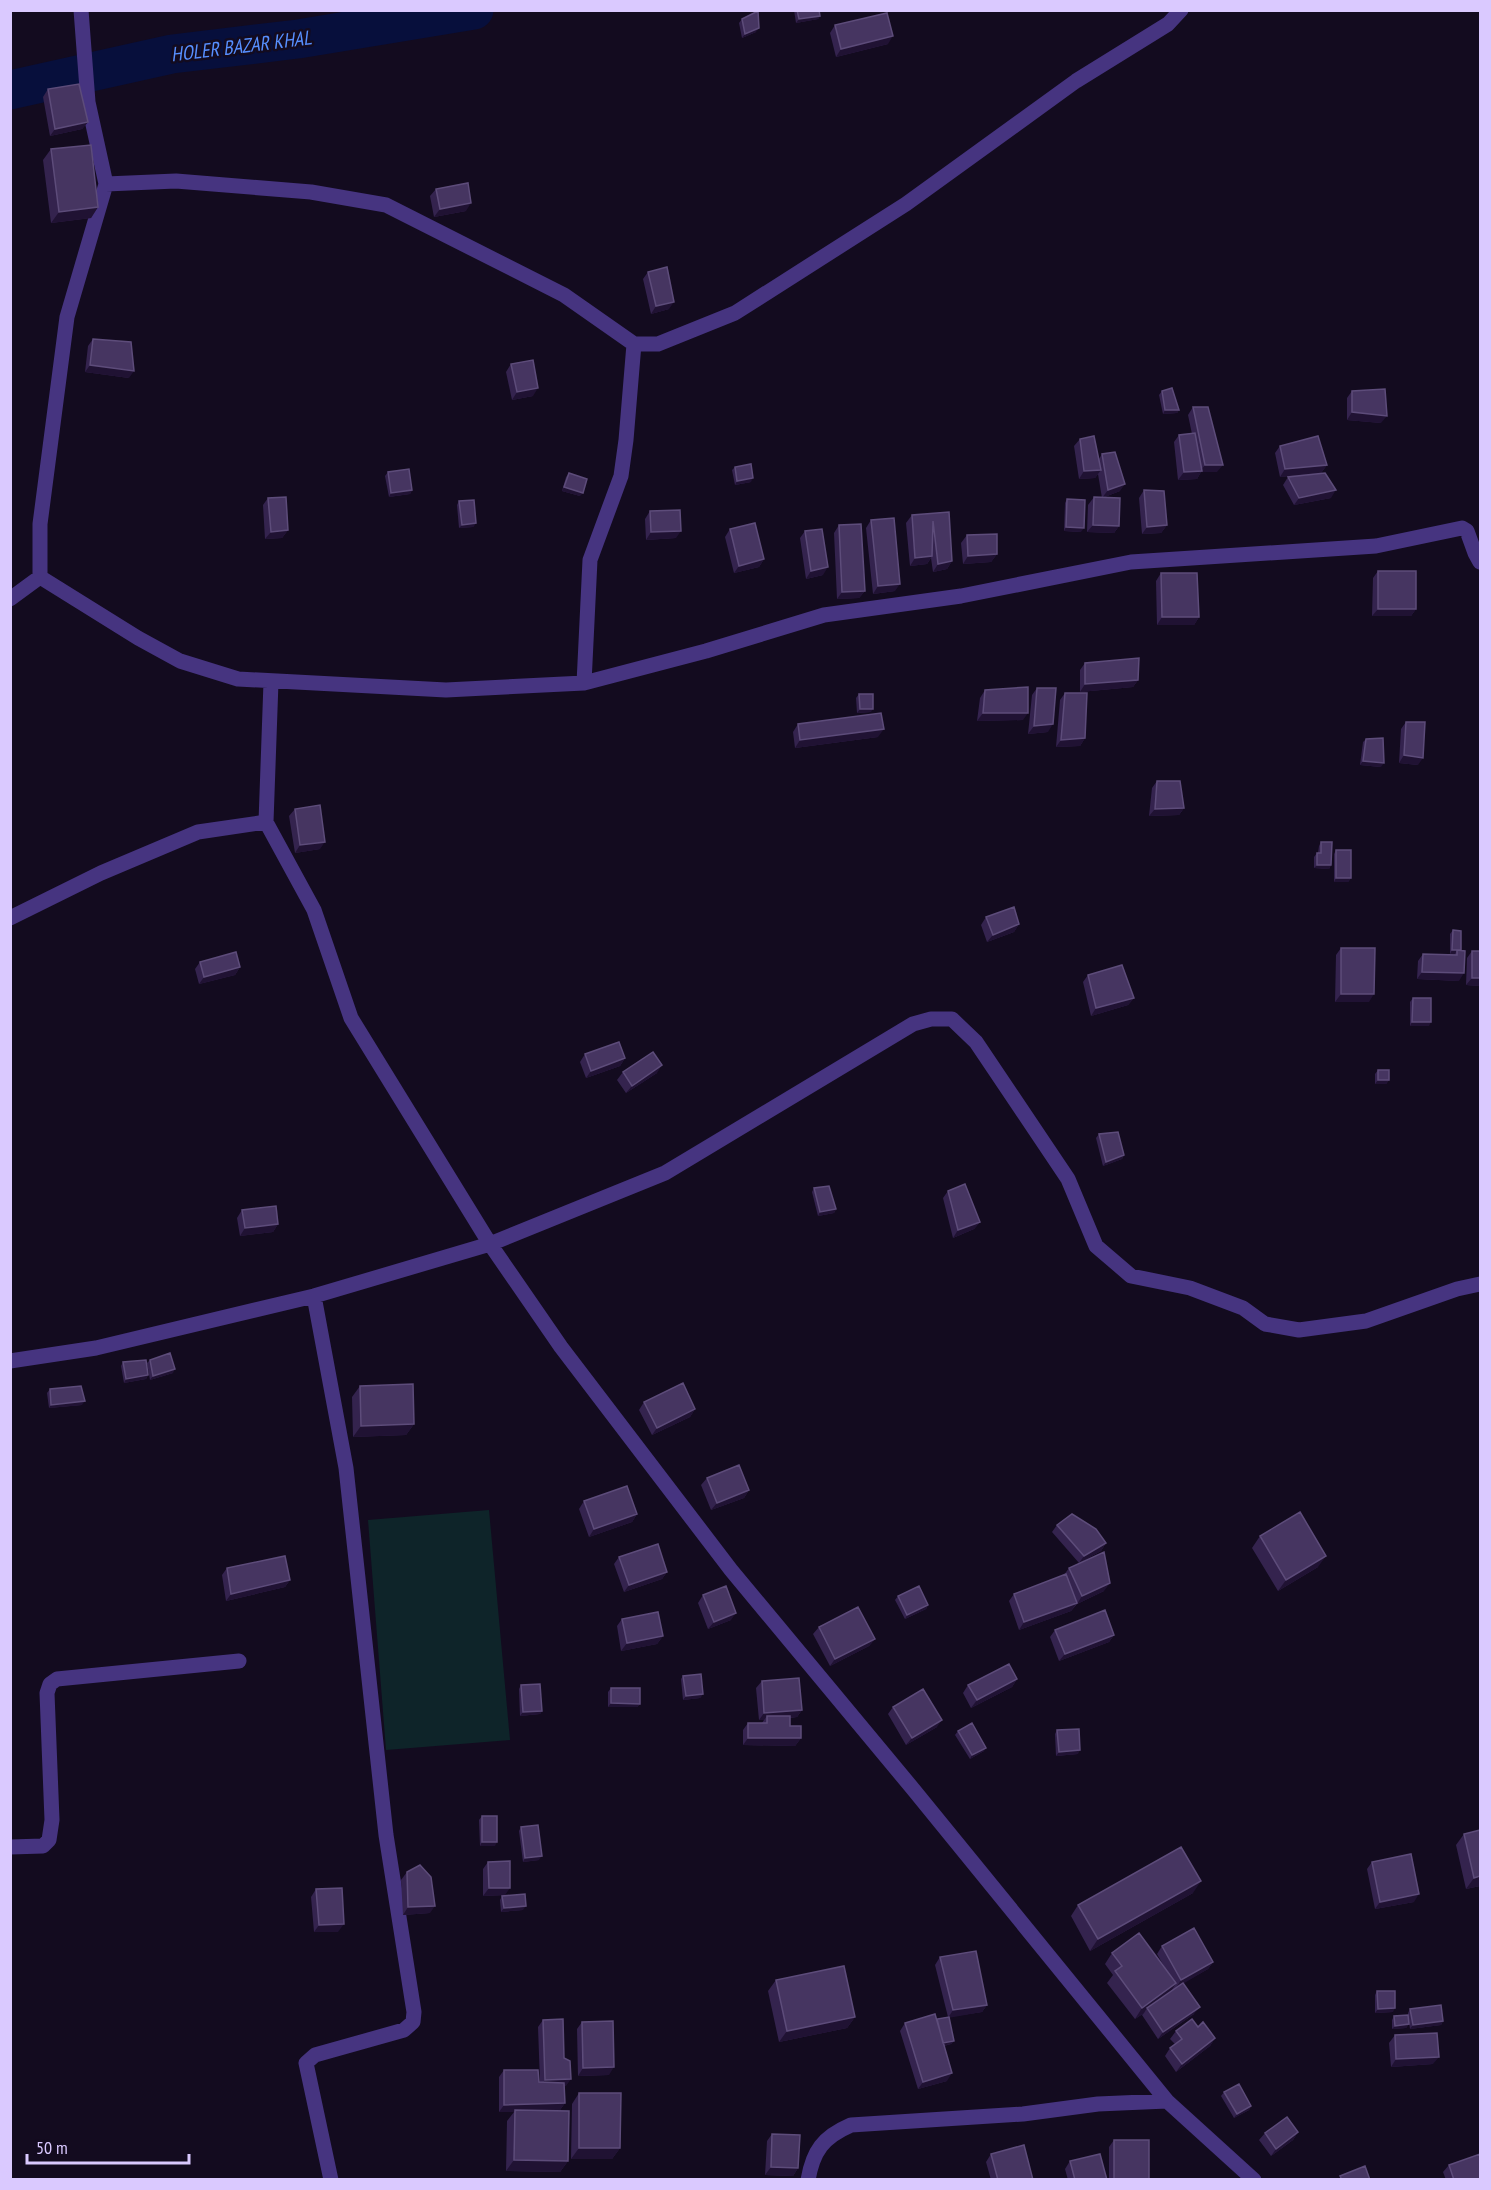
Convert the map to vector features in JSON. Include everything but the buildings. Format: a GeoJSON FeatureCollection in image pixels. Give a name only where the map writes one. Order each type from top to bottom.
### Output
{"type":"FeatureCollection","features":[{"type":"Feature","properties":{"kind":"street"},"geometry":{"type":"LineString","coordinates":[[40,577],[40,524],[67,317],[106,184],[88,102],[81,10]]}},
{"type":"Feature","properties":{"kind":"street"},"geometry":{"type":"LineString","coordinates":[[106,184],[176,181],[311,192],[386,205],[564,295],[633,344],[658,344],[735,313],[906,204],[1076,81],[1168,24],[1181,10]]}},
{"type":"Feature","properties":{"kind":"street"},"geometry":{"type":"LineString","coordinates":[[584,683],[590,560],[621,476],[633,344]]}},
{"type":"Feature","properties":{"kind":"street"},"geometry":{"type":"LineString","coordinates":[[40,577],[138,638],[180,661],[238,679],[446,690],[584,683],[706,651],[824,615],[961,596],[1131,562],[1376,546],[1462,528],[1467,531],[1480,562]]}},
{"type":"Feature","properties":{"kind":"street"},"geometry":{"type":"LineString","coordinates":[[10,599],[40,577]]}},
{"type":"Feature","properties":{"kind":"street"},"geometry":{"type":"LineString","coordinates":[[271,682],[266,822],[314,910],[351,1018],[490,1244],[561,1347],[731,1570],[1167,2101],[1254,2180]]}},
{"type":"Feature","properties":{"kind":"street"},"geometry":{"type":"LineString","coordinates":[[10,918],[101,873],[198,832],[266,822]]}},
{"type":"Feature","properties":{"kind":"street"},"geometry":{"type":"LineString","coordinates":[[10,1361],[96,1348],[314,1296],[490,1244],[665,1173],[913,1024],[931,1019],[952,1019],[976,1042],[1068,1179],[1096,1246],[1131,1276],[1190,1288],[1243,1308],[1265,1324],[1299,1330],[1366,1321],[1457,1288],[1480,1284]]}},
{"type":"Feature","properties":{"kind":"street"},"geometry":{"type":"LineString","coordinates":[[314,1296],[346,1468],[386,1835],[414,2012],[412,2022],[404,2030],[315,2055],[306,2063],[331,2180]]}},
{"type":"Feature","properties":{"kind":"street"},"geometry":{"type":"LineString","coordinates":[[10,1846],[43,1846],[49,1840],[52,1820],[47,1693],[50,1684],[57,1679],[239,1662]]}},
{"type":"Feature","properties":{"kind":"street"},"geometry":{"type":"LineString","coordinates":[[808,2180],[812,2158],[832,2134],[851,2125],[1023,2114],[1098,2104],[1167,2101]]}},
{"type":"Feature","properties":{"kind":"green space"},"geometry":{"type":"Polygon","coordinates":[[[489,1510],[510,1740],[386,1750],[368,1520],[489,1510]]]}},
{"type":"Feature","properties":{"kind":"waterway","name":"HOLER BAZAR KHAL"},"geometry":{"type":"LineString","coordinates":[[10,90],[172,54],[298,39],[474,10]]}}]}
